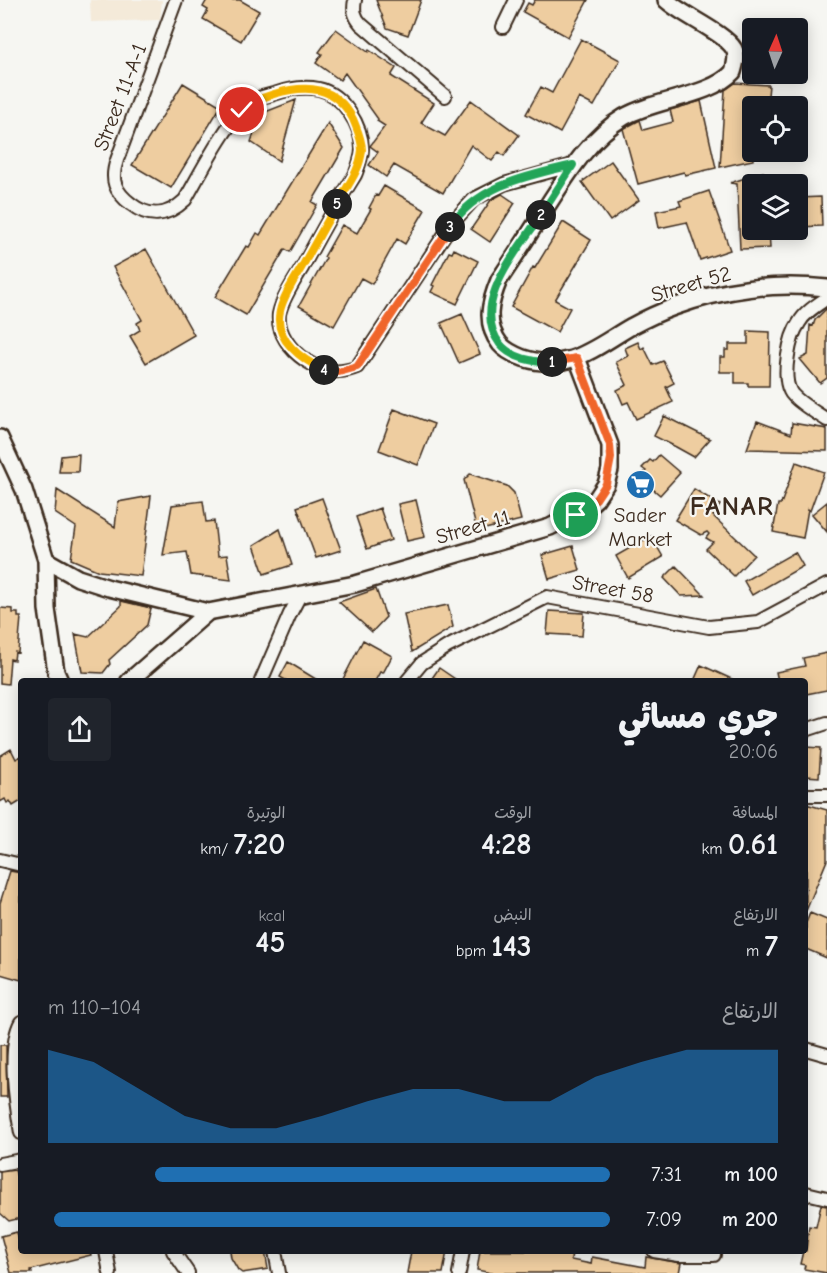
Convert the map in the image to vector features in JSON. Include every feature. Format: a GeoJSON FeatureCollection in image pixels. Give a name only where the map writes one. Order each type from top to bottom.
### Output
{"type":"FeatureCollection","features":[{"type":"Feature","properties":{"kind":"street","name":"Street 11-A-1"},"geometry":{"type":"LineString","coordinates":[[176,0],[117,160],[113,182],[122,198],[140,211],[163,214],[185,200],[218,142],[242,110],[252,101],[288,89],[306,88],[321,89],[336,98],[348,110],[361,137],[360,161],[356,175],[340,198],[279,312],[284,339],[303,359],[327,371],[347,371],[357,367],[453,222],[474,199],[504,184],[573,165]]}},
{"type":"Feature","properties":{"kind":"street"},"geometry":{"type":"LineString","coordinates":[[355,0],[353,9],[355,17],[361,24],[445,96]]}},
{"type":"Feature","properties":{"kind":"street"},"geometry":{"type":"LineString","coordinates":[[503,27],[516,0]]}},
{"type":"Feature","properties":{"kind":"street"},"geometry":{"type":"LineString","coordinates":[[577,358],[561,362],[542,362],[514,354],[503,348],[490,326],[492,297],[500,280],[573,165],[604,131],[625,117],[665,100],[710,87],[733,72],[736,62],[734,49],[717,34],[677,10],[666,0]]}},
{"type":"Feature","properties":{"kind":"street","name":"Street 52"},"geometry":{"type":"LineString","coordinates":[[577,358],[634,325],[674,307],[721,293],[768,286],[827,288]]}},
{"type":"Feature","properties":{"kind":"street"},"geometry":{"type":"LineString","coordinates":[[827,298],[811,309],[798,323],[787,366],[787,380],[791,393],[827,420]]}},
{"type":"Feature","properties":{"kind":"street","name":"Street 11"},"geometry":{"type":"LineString","coordinates":[[208,612],[355,584],[550,527],[586,508],[596,499],[606,484],[611,458],[610,445],[577,358]]}},
{"type":"Feature","properties":{"kind":"street"},"geometry":{"type":"LineString","coordinates":[[0,438],[24,490],[46,560],[47,609],[59,678]]}},
{"type":"Feature","properties":{"kind":"street"},"geometry":{"type":"LineString","coordinates":[[46,560],[88,581],[208,612]]}},
{"type":"Feature","properties":{"kind":"street","name":"Street 58"},"geometry":{"type":"LineString","coordinates":[[410,678],[422,663],[447,647],[547,597],[709,627],[758,622],[827,585]]}},
{"type":"Feature","properties":{"kind":"street"},"geometry":{"type":"LineString","coordinates":[[262,678],[300,595]]}},
{"type":"Feature","properties":{"kind":"street"},"geometry":{"type":"LineString","coordinates":[[132,678],[208,612]]}},
{"type":"Feature","properties":{"kind":"street"},"geometry":{"type":"LineString","coordinates":[[808,729],[827,723]]}},
{"type":"Feature","properties":{"kind":"street"},"geometry":{"type":"LineString","coordinates":[[808,795],[827,795]]}},
{"type":"Feature","properties":{"kind":"street"},"geometry":{"type":"LineString","coordinates":[[0,860],[18,864]]}},
{"type":"Feature","properties":{"kind":"street"},"geometry":{"type":"LineString","coordinates":[[18,1028],[12,1051],[18,1106]]}},
{"type":"Feature","properties":{"kind":"street"},"geometry":{"type":"LineString","coordinates":[[808,1050],[827,1055]]}},
{"type":"Feature","properties":{"kind":"street"},"geometry":{"type":"LineString","coordinates":[[0,1164],[18,1161]]}},
{"type":"Feature","properties":{"kind":"street"},"geometry":{"type":"LineString","coordinates":[[808,1193],[827,1198]]}},
{"type":"Feature","properties":{"kind":"street"},"geometry":{"type":"LineString","coordinates":[[107,1254],[110,1273]]}},
{"type":"Feature","properties":{"kind":"street"},"geometry":{"type":"LineString","coordinates":[[175,1254],[188,1273]]}},
{"type":"Feature","properties":{"kind":"street"},"geometry":{"type":"LineString","coordinates":[[276,1254],[279,1273]]}},
{"type":"Feature","properties":{"kind":"street"},"geometry":{"type":"LineString","coordinates":[[459,1273],[462,1254]]}},
{"type":"Feature","properties":{"kind":"street"},"geometry":{"type":"LineString","coordinates":[[680,1254],[714,1254]]}},
{"type":"Feature","properties":{"kind":"shaded area"},"geometry":{"type":"Polygon","coordinates":[[[90,0],[162,0],[160,20],[91,22],[90,0]]]}},
{"type":"Feature","properties":{"kind":"building"},"geometry":{"type":"Polygon","coordinates":[[[207,0],[240,0],[259,11],[241,41],[203,19],[208,10],[203,7],[207,0]]]}},
{"type":"Feature","properties":{"kind":"building"},"geometry":{"type":"Polygon","coordinates":[[[376,0],[421,0],[408,35],[387,28],[376,0]]]}},
{"type":"Feature","properties":{"kind":"building"},"geometry":{"type":"Polygon","coordinates":[[[535,0],[588,0],[568,37],[523,12],[528,3],[532,5],[535,0]]]}},
{"type":"Feature","properties":{"kind":"building"},"geometry":{"type":"Polygon","coordinates":[[[336,29],[368,52],[369,50],[396,68],[391,76],[434,103],[421,123],[445,136],[471,100],[519,135],[504,156],[499,152],[492,161],[471,145],[443,193],[394,165],[386,177],[369,165],[378,152],[370,146],[385,126],[377,121],[378,119],[345,73],[340,80],[316,63],[322,54],[319,52],[336,29]]]}},
{"type":"Feature","properties":{"kind":"building"},"geometry":{"type":"Polygon","coordinates":[[[581,39],[620,60],[594,106],[579,98],[560,133],[526,114],[541,87],[552,93],[581,39]]]}},
{"type":"Feature","properties":{"kind":"building"},"geometry":{"type":"Polygon","coordinates":[[[183,83],[221,106],[171,188],[132,165],[183,83]]]}},
{"type":"Feature","properties":{"kind":"building"},"geometry":{"type":"Polygon","coordinates":[[[735,83],[769,85],[768,96],[742,96],[744,162],[720,167],[725,90],[735,83]]]}},
{"type":"Feature","properties":{"kind":"building"},"geometry":{"type":"Polygon","coordinates":[[[296,100],[279,161],[251,142],[260,114],[296,100]]]}},
{"type":"Feature","properties":{"kind":"building"},"geometry":{"type":"Polygon","coordinates":[[[701,101],[716,168],[685,175],[684,172],[638,184],[623,129],[640,120],[643,130],[673,122],[670,110],[701,101]]]}},
{"type":"Feature","properties":{"kind":"building"},"geometry":{"type":"Polygon","coordinates":[[[328,123],[344,148],[312,202],[317,205],[290,252],[285,249],[246,315],[215,297],[246,246],[249,247],[257,233],[260,235],[328,123]]]}},
{"type":"Feature","properties":{"kind":"building"},"geometry":{"type":"Polygon","coordinates":[[[611,161],[639,200],[610,221],[582,182],[611,161]]]}},
{"type":"Feature","properties":{"kind":"building"},"geometry":{"type":"Polygon","coordinates":[[[742,179],[742,240],[770,240],[770,248],[740,249],[737,184],[730,183],[742,179]]]}},
{"type":"Feature","properties":{"kind":"building"},"geometry":{"type":"Polygon","coordinates":[[[384,186],[425,210],[405,244],[397,239],[372,284],[361,278],[334,326],[299,306],[342,225],[357,233],[376,195],[378,196],[384,186]]]}},
{"type":"Feature","properties":{"kind":"building"},"geometry":{"type":"Polygon","coordinates":[[[709,191],[730,250],[700,260],[687,222],[659,228],[656,211],[681,206],[679,201],[709,191]]]}},
{"type":"Feature","properties":{"kind":"building"},"geometry":{"type":"Polygon","coordinates":[[[502,194],[515,203],[490,242],[471,229],[491,200],[502,194]]]}},
{"type":"Feature","properties":{"kind":"building"},"geometry":{"type":"Polygon","coordinates":[[[821,197],[822,226],[808,227],[808,198],[821,197]]]}},
{"type":"Feature","properties":{"kind":"building"},"geometry":{"type":"Polygon","coordinates":[[[563,222],[591,240],[555,300],[570,308],[557,332],[511,307],[533,267],[535,268],[563,222]]]}},
{"type":"Feature","properties":{"kind":"building"},"geometry":{"type":"Polygon","coordinates":[[[146,249],[194,335],[146,363],[130,336],[140,330],[137,323],[142,320],[113,267],[146,249]]]}},
{"type":"Feature","properties":{"kind":"building"},"geometry":{"type":"Polygon","coordinates":[[[454,249],[478,261],[457,304],[431,292],[434,286],[432,285],[449,252],[452,253],[454,249]]]}},
{"type":"Feature","properties":{"kind":"building"},"geometry":{"type":"Polygon","coordinates":[[[827,308],[827,378],[820,383],[800,359],[808,355],[810,325],[813,326],[815,320],[827,308]]]}},
{"type":"Feature","properties":{"kind":"building"},"geometry":{"type":"Polygon","coordinates":[[[462,314],[480,354],[459,363],[441,323],[462,314]]]}},
{"type":"Feature","properties":{"kind":"building"},"geometry":{"type":"Polygon","coordinates":[[[748,331],[770,332],[769,386],[748,386],[748,383],[735,383],[735,372],[720,372],[720,357],[725,357],[725,350],[729,350],[729,344],[748,344],[748,331]]]}},
{"type":"Feature","properties":{"kind":"building"},"geometry":{"type":"Polygon","coordinates":[[[638,342],[641,349],[644,347],[653,365],[663,361],[674,383],[666,387],[673,402],[636,419],[628,402],[623,404],[617,390],[627,385],[616,362],[628,356],[625,348],[638,342]]]}},
{"type":"Feature","properties":{"kind":"building"},"geometry":{"type":"Polygon","coordinates":[[[394,409],[434,424],[418,465],[379,450],[394,409]]]}},
{"type":"Feature","properties":{"kind":"building"},"geometry":{"type":"Polygon","coordinates":[[[664,416],[710,439],[694,457],[654,436],[664,416]]]}},
{"type":"Feature","properties":{"kind":"building"},"geometry":{"type":"Polygon","coordinates":[[[757,421],[791,434],[792,423],[827,429],[827,451],[747,449],[757,421]]]}},
{"type":"Feature","properties":{"kind":"building"},"geometry":{"type":"Polygon","coordinates":[[[79,454],[78,472],[59,472],[61,456],[79,454]]]}},
{"type":"Feature","properties":{"kind":"building"},"geometry":{"type":"Polygon","coordinates":[[[659,455],[680,473],[660,495],[647,484],[649,481],[642,475],[646,471],[642,468],[650,460],[653,462],[659,455]]]}},
{"type":"Feature","properties":{"kind":"building"},"geometry":{"type":"Polygon","coordinates":[[[796,462],[824,472],[810,511],[808,509],[803,538],[773,532],[778,504],[781,504],[796,462]]]}},
{"type":"Feature","properties":{"kind":"building"},"geometry":{"type":"Polygon","coordinates":[[[470,474],[507,486],[514,493],[521,520],[477,531],[464,480],[470,474]]]}},
{"type":"Feature","properties":{"kind":"building"},"geometry":{"type":"Polygon","coordinates":[[[694,489],[720,505],[713,516],[754,555],[734,576],[706,549],[713,542],[706,538],[709,534],[707,532],[701,535],[675,520],[694,489]]]}},
{"type":"Feature","properties":{"kind":"building"},"geometry":{"type":"Polygon","coordinates":[[[57,490],[115,527],[118,502],[151,496],[141,576],[99,571],[71,559],[76,527],[55,513],[57,490]]]}},
{"type":"Feature","properties":{"kind":"building"},"geometry":{"type":"Polygon","coordinates":[[[322,498],[341,550],[316,558],[297,507],[322,498]]]}},
{"type":"Feature","properties":{"kind":"building"},"geometry":{"type":"Polygon","coordinates":[[[416,500],[425,537],[407,541],[398,504],[416,500]]]}},
{"type":"Feature","properties":{"kind":"building"},"geometry":{"type":"Polygon","coordinates":[[[203,501],[206,522],[214,521],[218,556],[227,555],[231,580],[191,575],[187,552],[163,555],[172,505],[203,501]]]}},
{"type":"Feature","properties":{"kind":"building"},"geometry":{"type":"Polygon","coordinates":[[[827,502],[827,532],[812,514],[827,502]]]}},
{"type":"Feature","properties":{"kind":"building"},"geometry":{"type":"Polygon","coordinates":[[[380,508],[391,540],[367,549],[356,517],[380,508]]]}},
{"type":"Feature","properties":{"kind":"building"},"geometry":{"type":"Polygon","coordinates":[[[280,529],[292,565],[264,574],[254,545],[280,529]]]}},
{"type":"Feature","properties":{"kind":"building"},"geometry":{"type":"Polygon","coordinates":[[[651,536],[663,557],[628,578],[616,556],[651,536]]]}},
{"type":"Feature","properties":{"kind":"building"},"geometry":{"type":"Polygon","coordinates":[[[573,546],[580,570],[549,579],[542,555],[573,546]]]}},
{"type":"Feature","properties":{"kind":"building"},"geometry":{"type":"Polygon","coordinates":[[[795,552],[803,566],[752,595],[744,581],[795,552]]]}},
{"type":"Feature","properties":{"kind":"building"},"geometry":{"type":"Polygon","coordinates":[[[676,566],[704,595],[681,596],[664,578],[676,566]]]}},
{"type":"Feature","properties":{"kind":"building"},"geometry":{"type":"Polygon","coordinates":[[[376,589],[386,617],[372,632],[339,602],[376,589]]]}},
{"type":"Feature","properties":{"kind":"building"},"geometry":{"type":"Polygon","coordinates":[[[121,601],[151,608],[147,625],[109,660],[110,664],[103,673],[82,672],[75,634],[88,637],[121,606],[121,601]]]}},
{"type":"Feature","properties":{"kind":"building"},"geometry":{"type":"Polygon","coordinates":[[[448,605],[453,627],[412,652],[404,614],[448,605]]]}},
{"type":"Feature","properties":{"kind":"building"},"geometry":{"type":"Polygon","coordinates":[[[0,608],[13,609],[13,613],[18,613],[18,617],[21,617],[18,653],[15,652],[14,660],[10,659],[8,684],[0,683],[0,608]]]}},
{"type":"Feature","properties":{"kind":"building"},"geometry":{"type":"Polygon","coordinates":[[[549,611],[584,613],[582,636],[547,634],[549,611]]]}},
{"type":"Feature","properties":{"kind":"building"},"geometry":{"type":"Polygon","coordinates":[[[363,640],[392,656],[383,673],[380,672],[377,678],[344,678],[363,640]]]}},
{"type":"Feature","properties":{"kind":"building"},"geometry":{"type":"Polygon","coordinates":[[[827,653],[827,690],[808,694],[808,678],[777,678],[776,672],[805,666],[803,658],[827,653]]]}},
{"type":"Feature","properties":{"kind":"building"},"geometry":{"type":"Polygon","coordinates":[[[288,662],[314,678],[282,678],[280,677],[288,662]]]}},
{"type":"Feature","properties":{"kind":"building"},"geometry":{"type":"Polygon","coordinates":[[[701,665],[729,678],[695,678],[701,665]]]}},
{"type":"Feature","properties":{"kind":"building"},"geometry":{"type":"Polygon","coordinates":[[[439,668],[454,678],[432,678],[439,668]]]}},
{"type":"Feature","properties":{"kind":"building"},"geometry":{"type":"Polygon","coordinates":[[[808,747],[821,748],[819,777],[808,776],[808,747]]]}},
{"type":"Feature","properties":{"kind":"building"},"geometry":{"type":"Polygon","coordinates":[[[11,749],[16,759],[18,758],[18,803],[13,806],[5,799],[0,802],[0,756],[11,749]]]}},
{"type":"Feature","properties":{"kind":"building"},"geometry":{"type":"Polygon","coordinates":[[[808,805],[827,810],[827,860],[808,906],[808,805]]]}},
{"type":"Feature","properties":{"kind":"building"},"geometry":{"type":"Polygon","coordinates":[[[10,871],[18,872],[18,979],[0,974],[0,903],[10,871]]]}},
{"type":"Feature","properties":{"kind":"building"},"geometry":{"type":"Polygon","coordinates":[[[810,913],[827,920],[827,958],[808,950],[810,913]]]}},
{"type":"Feature","properties":{"kind":"building"},"geometry":{"type":"Polygon","coordinates":[[[0,1045],[6,1045],[7,1097],[0,1097],[0,1045]]]}},
{"type":"Feature","properties":{"kind":"building"},"geometry":{"type":"Polygon","coordinates":[[[15,1170],[18,1181],[18,1219],[9,1221],[0,1213],[0,1172],[15,1170]]]}},
{"type":"Feature","properties":{"kind":"building"},"geometry":{"type":"Polygon","coordinates":[[[821,1205],[827,1206],[827,1273],[804,1269],[805,1265],[800,1264],[802,1254],[808,1254],[809,1226],[816,1227],[821,1205]]]}},
{"type":"Feature","properties":{"kind":"building"},"geometry":{"type":"Polygon","coordinates":[[[17,1232],[18,1254],[91,1255],[31,1270],[32,1273],[11,1273],[1,1236],[17,1232]]]}},
{"type":"Feature","properties":{"kind":"building"},"geometry":{"type":"Polygon","coordinates":[[[230,1254],[266,1254],[268,1269],[242,1273],[230,1254]]]}},
{"type":"Feature","properties":{"kind":"building"},"geometry":{"type":"Polygon","coordinates":[[[410,1254],[446,1254],[443,1273],[407,1273],[410,1254]]]}},
{"type":"Feature","properties":{"kind":"building"},"geometry":{"type":"Polygon","coordinates":[[[480,1254],[572,1254],[571,1260],[591,1264],[592,1257],[645,1267],[646,1257],[681,1263],[679,1273],[491,1273],[477,1270],[480,1254]]]}},
{"type":"Feature","properties":{"kind":"place","name":"Sader Market"},"geometry":{"type":"Point","coordinates":[640,484]}},
{"type":"Feature","properties":{"kind":"district","name":"FANAR"},"geometry":{"type":"Point","coordinates":[732,506]}},
{"type":"Feature","properties":{"kind":"route"},"geometry":{"type":"LineString","coordinates":[[242,110],[252,101],[288,89],[321,89],[336,98],[348,110],[361,137],[362,149],[356,175],[340,198],[279,312],[284,339],[303,359],[327,371],[347,371],[357,367],[453,222],[474,199],[504,184],[573,165],[500,280],[492,297],[489,315],[490,326],[496,339],[503,348],[520,357],[542,362],[561,362],[577,358],[610,445],[611,458],[606,484],[596,499],[576,515]]}}]}
